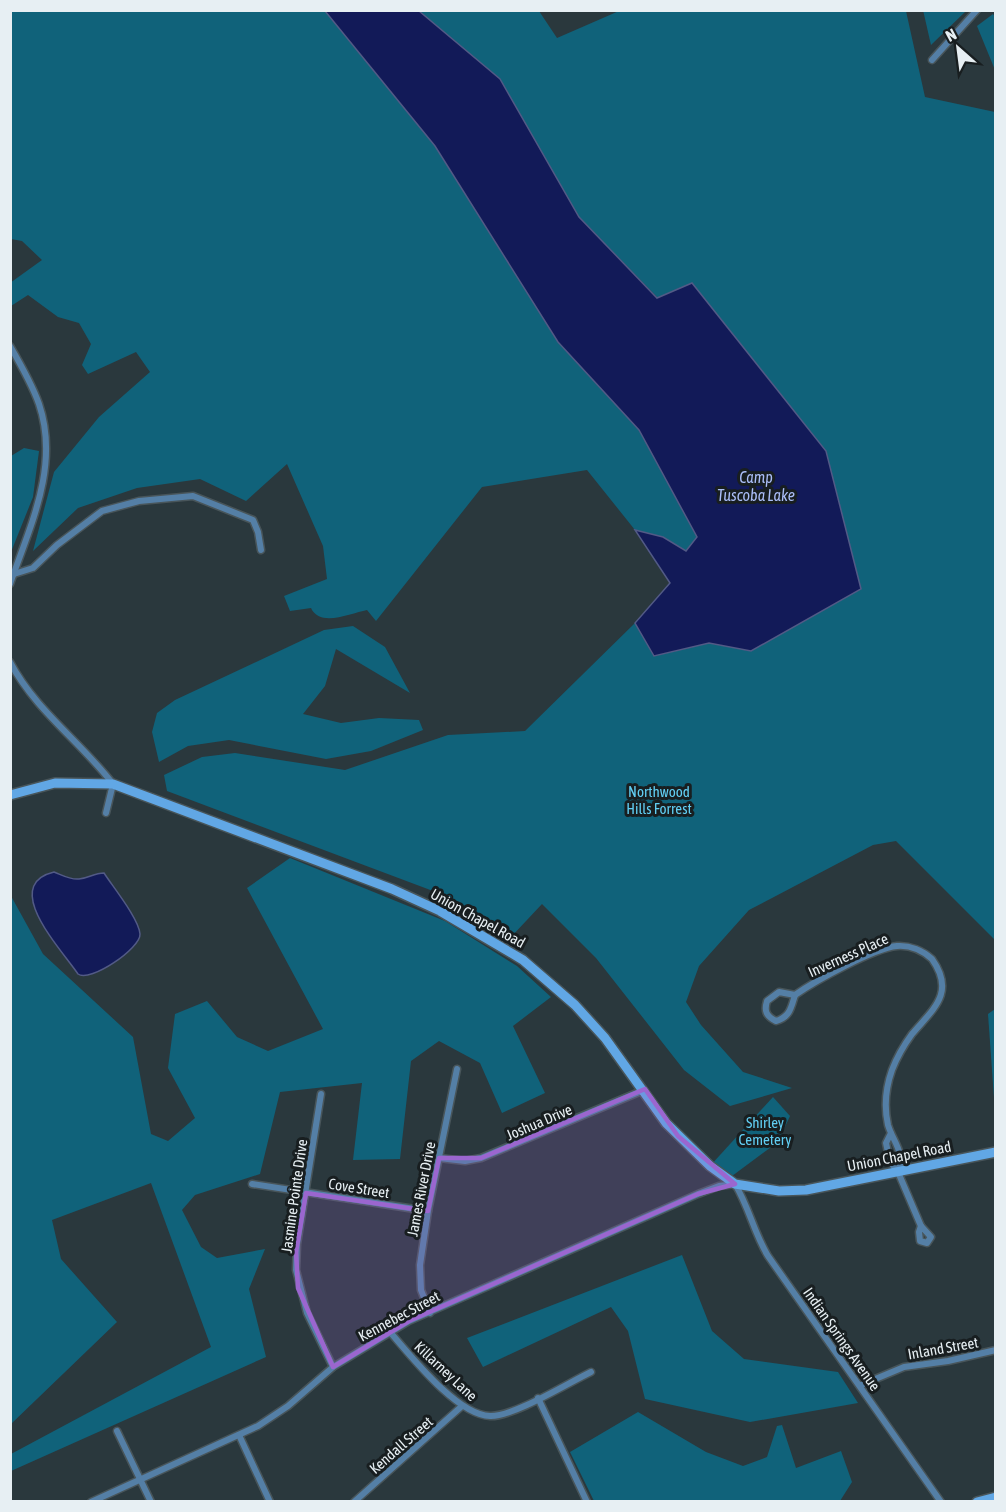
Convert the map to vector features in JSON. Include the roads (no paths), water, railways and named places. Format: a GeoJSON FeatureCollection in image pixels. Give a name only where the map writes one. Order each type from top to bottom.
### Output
{"type":"FeatureCollection","features":[{"type":"Feature","properties":{"kind":"street"},"geometry":{"type":"LineString","coordinates":[[932,60],[978,10]]}},
{"type":"Feature","properties":{"kind":"street"},"geometry":{"type":"LineString","coordinates":[[10,346],[39,405],[47,447],[39,502],[10,584]]}},
{"type":"Feature","properties":{"kind":"street"},"geometry":{"type":"LineString","coordinates":[[14,574],[33,568],[57,545],[102,511],[172,496],[193,496],[253,520],[261,550]]}},
{"type":"Feature","properties":{"kind":"street"},"geometry":{"type":"LineString","coordinates":[[10,662],[50,718],[93,758],[113,784],[106,813]]}},
{"type":"Feature","properties":{"kind":"street","name":"Union Chapel Road"},"geometry":{"type":"LineString","coordinates":[[10,795],[55,783],[113,784],[392,889],[463,923],[523,960],[550,982],[605,1038],[678,1136],[702,1160],[735,1184],[779,1191],[806,1190],[996,1152]]}},
{"type":"Feature","properties":{"kind":"street","name":"Inverness Place"},"geometry":{"type":"LineString","coordinates":[[795,995],[790,1012],[784,1019],[776,1022],[768,1017],[765,1009],[772,995],[779,992],[795,995],[835,972],[892,947],[909,947],[932,959],[941,974],[942,991],[931,1014],[908,1040],[892,1071],[886,1097],[891,1133],[897,1141],[902,1163],[898,1172],[890,1162],[886,1143],[891,1133]]}},
{"type":"Feature","properties":{"kind":"street","name":"James River Drive"},"geometry":{"type":"LineString","coordinates":[[430,1313],[419,1282],[428,1211],[457,1069]]}},
{"type":"Feature","properties":{"kind":"street","name":"Joshua Drive"},"geometry":{"type":"LineString","coordinates":[[439,1158],[465,1161],[481,1158],[645,1089]]}},
{"type":"Feature","properties":{"kind":"street","name":"Jasmine Pointe Drive"},"geometry":{"type":"LineString","coordinates":[[321,1094],[296,1252],[298,1288],[307,1313],[333,1367]]}},
{"type":"Feature","properties":{"kind":"street"},"geometry":{"type":"LineString","coordinates":[[898,1172],[921,1226]]}},
{"type":"Feature","properties":{"kind":"street","name":"Cove Street"},"geometry":{"type":"LineString","coordinates":[[252,1184],[428,1211]]}},
{"type":"Feature","properties":{"kind":"street","name":"Kennebec Street"},"geometry":{"type":"LineString","coordinates":[[91,1502],[239,1435],[288,1406],[333,1367],[390,1332],[691,1197],[719,1186],[735,1184]]}},
{"type":"Feature","properties":{"kind":"street","name":"Indian Springs Avenue"},"geometry":{"type":"LineString","coordinates":[[735,1184],[764,1248],[941,1502]]}},
{"type":"Feature","properties":{"kind":"street","name":"Killarney Lane"},"geometry":{"type":"LineString","coordinates":[[390,1332],[462,1406],[475,1413],[491,1416],[507,1413],[591,1372]]}},
{"type":"Feature","properties":{"kind":"street","name":"Inland Street"},"geometry":{"type":"LineString","coordinates":[[861,1385],[904,1366],[957,1360],[996,1350]]}},
{"type":"Feature","properties":{"kind":"street"},"geometry":{"type":"LineString","coordinates":[[538,1398],[587,1502]]}},
{"type":"Feature","properties":{"kind":"street","name":"Kendall Street"},"geometry":{"type":"LineString","coordinates":[[354,1502],[462,1406]]}},
{"type":"Feature","properties":{"kind":"street"},"geometry":{"type":"LineString","coordinates":[[117,1431],[151,1502]]}},
{"type":"Feature","properties":{"kind":"street"},"geometry":{"type":"LineString","coordinates":[[239,1435],[270,1502]]}},
{"type":"Feature","properties":{"kind":"street"},"geometry":{"type":"LineString","coordinates":[[977,1502],[996,1497]]}},
{"type":"Feature","properties":{"kind":"water","name":"Camp Tuscoba Lake"},"geometry":{"type":"Polygon","coordinates":[[[325,11],[419,11],[500,79],[579,217],[657,298],[692,283],[826,451],[861,589],[751,651],[709,643],[654,656],[635,623],[670,583],[635,530],[663,537],[686,551],[697,537],[639,430],[558,342],[435,146],[325,11]]]}},
{"type":"Feature","properties":{"kind":"water"},"geometry":{"type":"Polygon","coordinates":[[[54,872],[76,879],[104,873],[131,912],[139,928],[138,940],[124,955],[93,974],[78,974],[49,934],[33,903],[33,890],[39,879],[54,872]]]}},
{"type":"Feature","properties":{"kind":"park label","name":"Northwood Hills Forrest"},"geometry":{"type":"Point","coordinates":[659,800]}},
{"type":"Feature","properties":{"kind":"park label","name":"Shirley Cemetery"},"geometry":{"type":"Point","coordinates":[765,1130]}}]}
